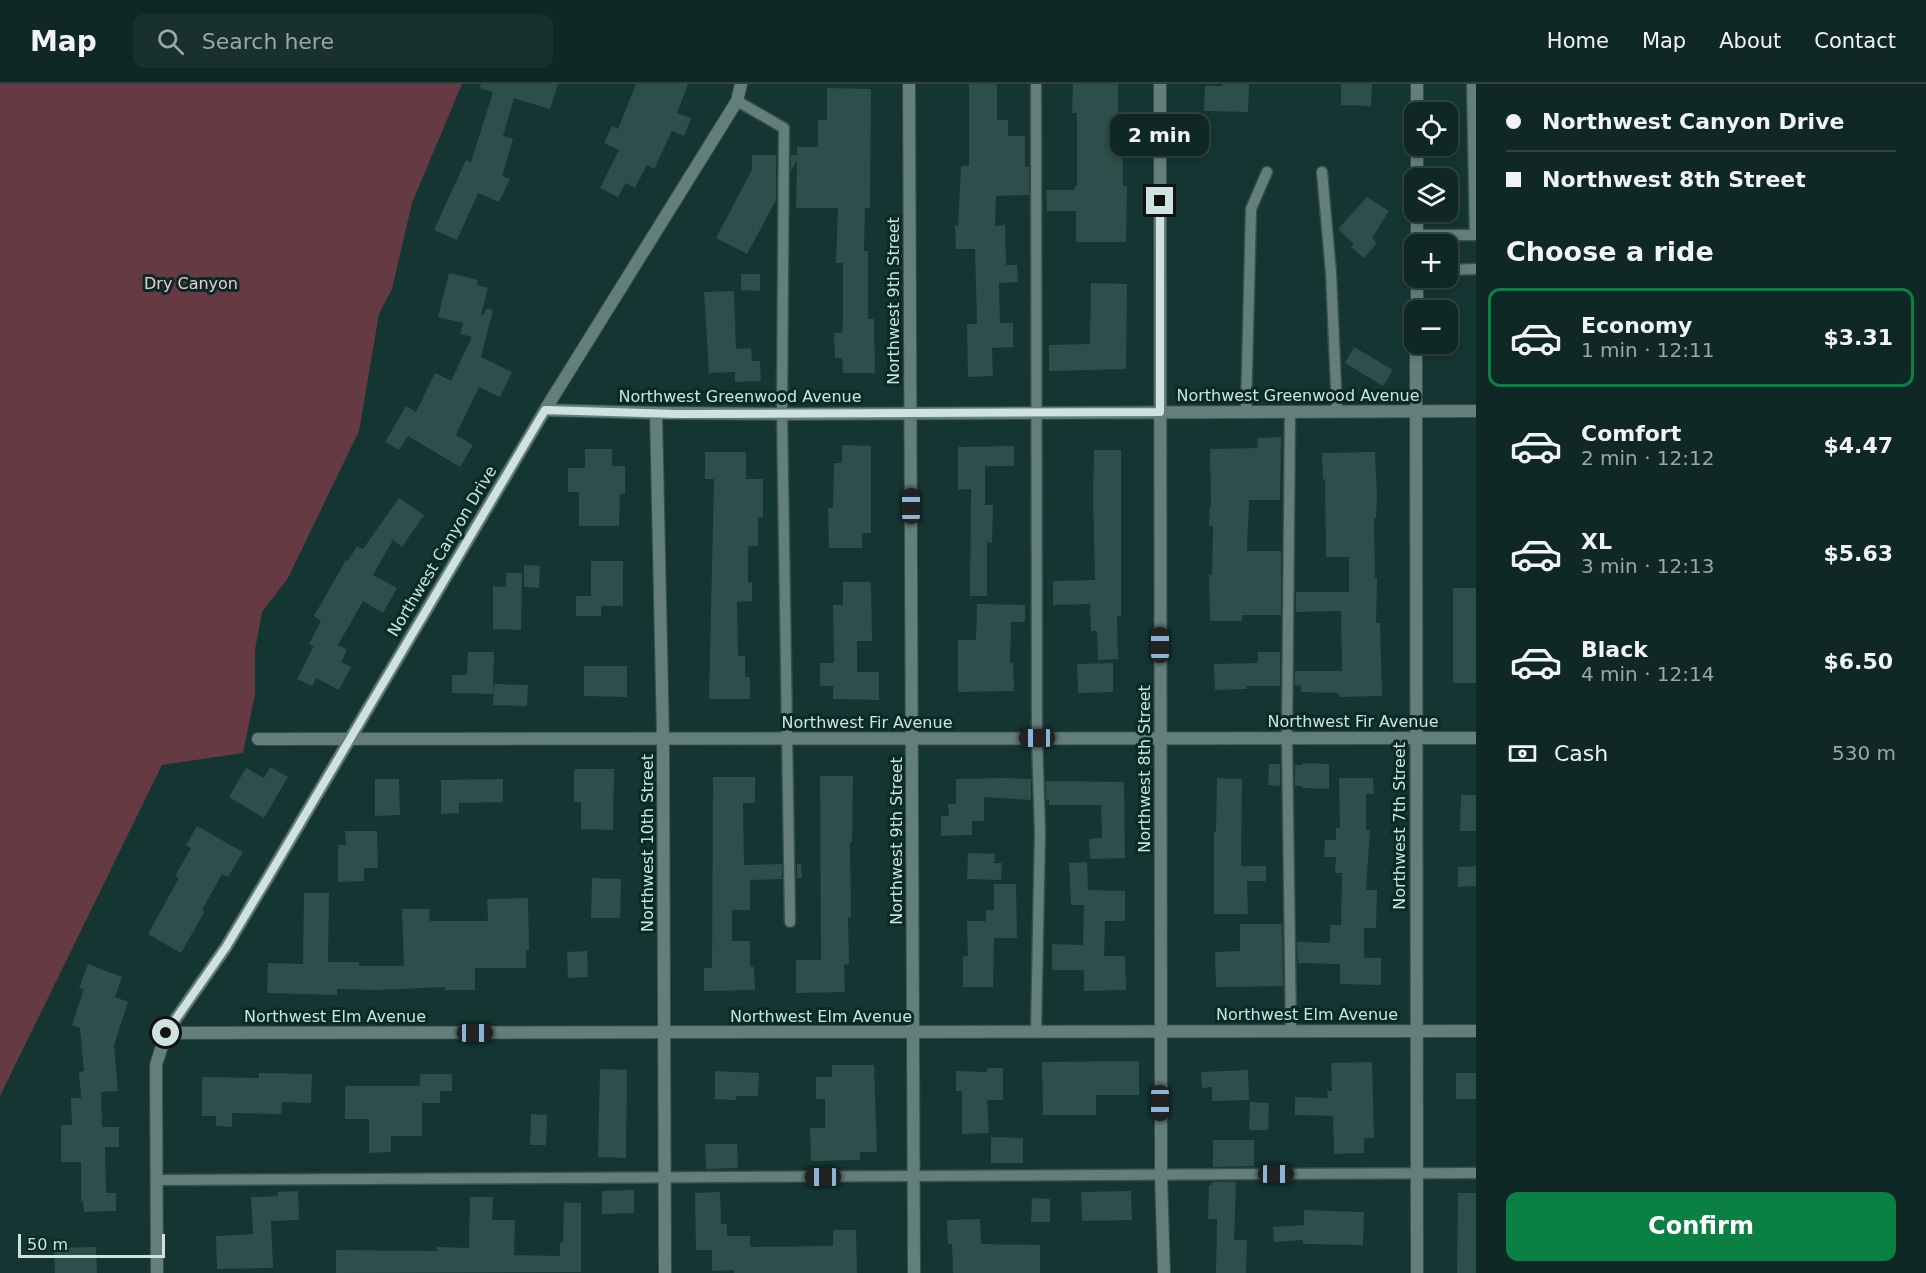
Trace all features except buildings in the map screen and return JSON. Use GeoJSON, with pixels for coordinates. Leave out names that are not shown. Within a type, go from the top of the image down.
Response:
{"type":"FeatureCollection","features":[{"type":"Feature","properties":{"kind":"street","name":"Northwest Canyon Drive"},"geometry":{"type":"LineString","coordinates":[[157,1273],[156,1065],[166,1033],[226,947],[545,410],[737,101],[741,84]]}},
{"type":"Feature","properties":{"kind":"street","name":"Northwest 9th Street"},"geometry":{"type":"LineString","coordinates":[[909,84],[914,1273]]}},
{"type":"Feature","properties":{"kind":"street","name":"Northwest 8th Street"},"geometry":{"type":"LineString","coordinates":[[1160,84],[1160,1031],[1164,1273]]}},
{"type":"Feature","properties":{"kind":"street"},"geometry":{"type":"LineString","coordinates":[[1417,84],[1417,102]]}},
{"type":"Feature","properties":{"kind":"street","name":"Northwest 7th Street"},"geometry":{"type":"LineString","coordinates":[[1416,354],[1415,1173],[1417,1273]]}},
{"type":"Feature","properties":{"kind":"street","name":"Northwest Greenwood Avenue"},"geometry":{"type":"LineString","coordinates":[[545,410],[782,414],[1476,411]]}},
{"type":"Feature","properties":{"kind":"street","name":"Northwest 10th Street"},"geometry":{"type":"LineString","coordinates":[[656,413],[663,737],[665,1273]]}},
{"type":"Feature","properties":{"kind":"street","name":"Northwest Fir Avenue"},"geometry":{"type":"LineString","coordinates":[[258,739],[1476,738]]}},
{"type":"Feature","properties":{"kind":"street","name":"Northwest Elm Avenue"},"geometry":{"type":"LineString","coordinates":[[166,1033],[1476,1031]]}},
{"type":"Feature","properties":{"kind":"lane"},"geometry":{"type":"LineString","coordinates":[[1036,84],[1037,738],[1040,832],[1036,1032]]}},
{"type":"Feature","properties":{"kind":"lane"},"geometry":{"type":"LineString","coordinates":[[1458,237],[1476,235],[1472,84]]}},
{"type":"Feature","properties":{"kind":"lane"},"geometry":{"type":"LineString","coordinates":[[737,101],[784,128],[782,414],[790,922]]}},
{"type":"Feature","properties":{"kind":"lane"},"geometry":{"type":"LineString","coordinates":[[1246,411],[1251,209],[1267,172]]}},
{"type":"Feature","properties":{"kind":"lane"},"geometry":{"type":"LineString","coordinates":[[1322,172],[1331,273],[1337,410]]}},
{"type":"Feature","properties":{"kind":"lane"},"geometry":{"type":"LineString","coordinates":[[1458,270],[1476,269]]}},
{"type":"Feature","properties":{"kind":"lane"},"geometry":{"type":"LineString","coordinates":[[1290,411],[1287,738],[1291,1031]]}},
{"type":"Feature","properties":{"kind":"lane"},"geometry":{"type":"LineString","coordinates":[[157,1180],[1476,1173]]}},
{"type":"Feature","properties":{"kind":"green space","name":"Dry Canyon"},"geometry":{"type":"Polygon","coordinates":[[[0,84],[462,84],[412,203],[392,289],[379,314],[359,431],[288,578],[262,612],[255,650],[255,694],[243,753],[162,765],[0,1096],[0,84]]]}},
{"type":"Feature","properties":{"kind":"route"},"geometry":{"type":"LineString","coordinates":[[166,1033],[226,947],[545,410],[677,414],[1160,412],[1160,201]]}}]}
